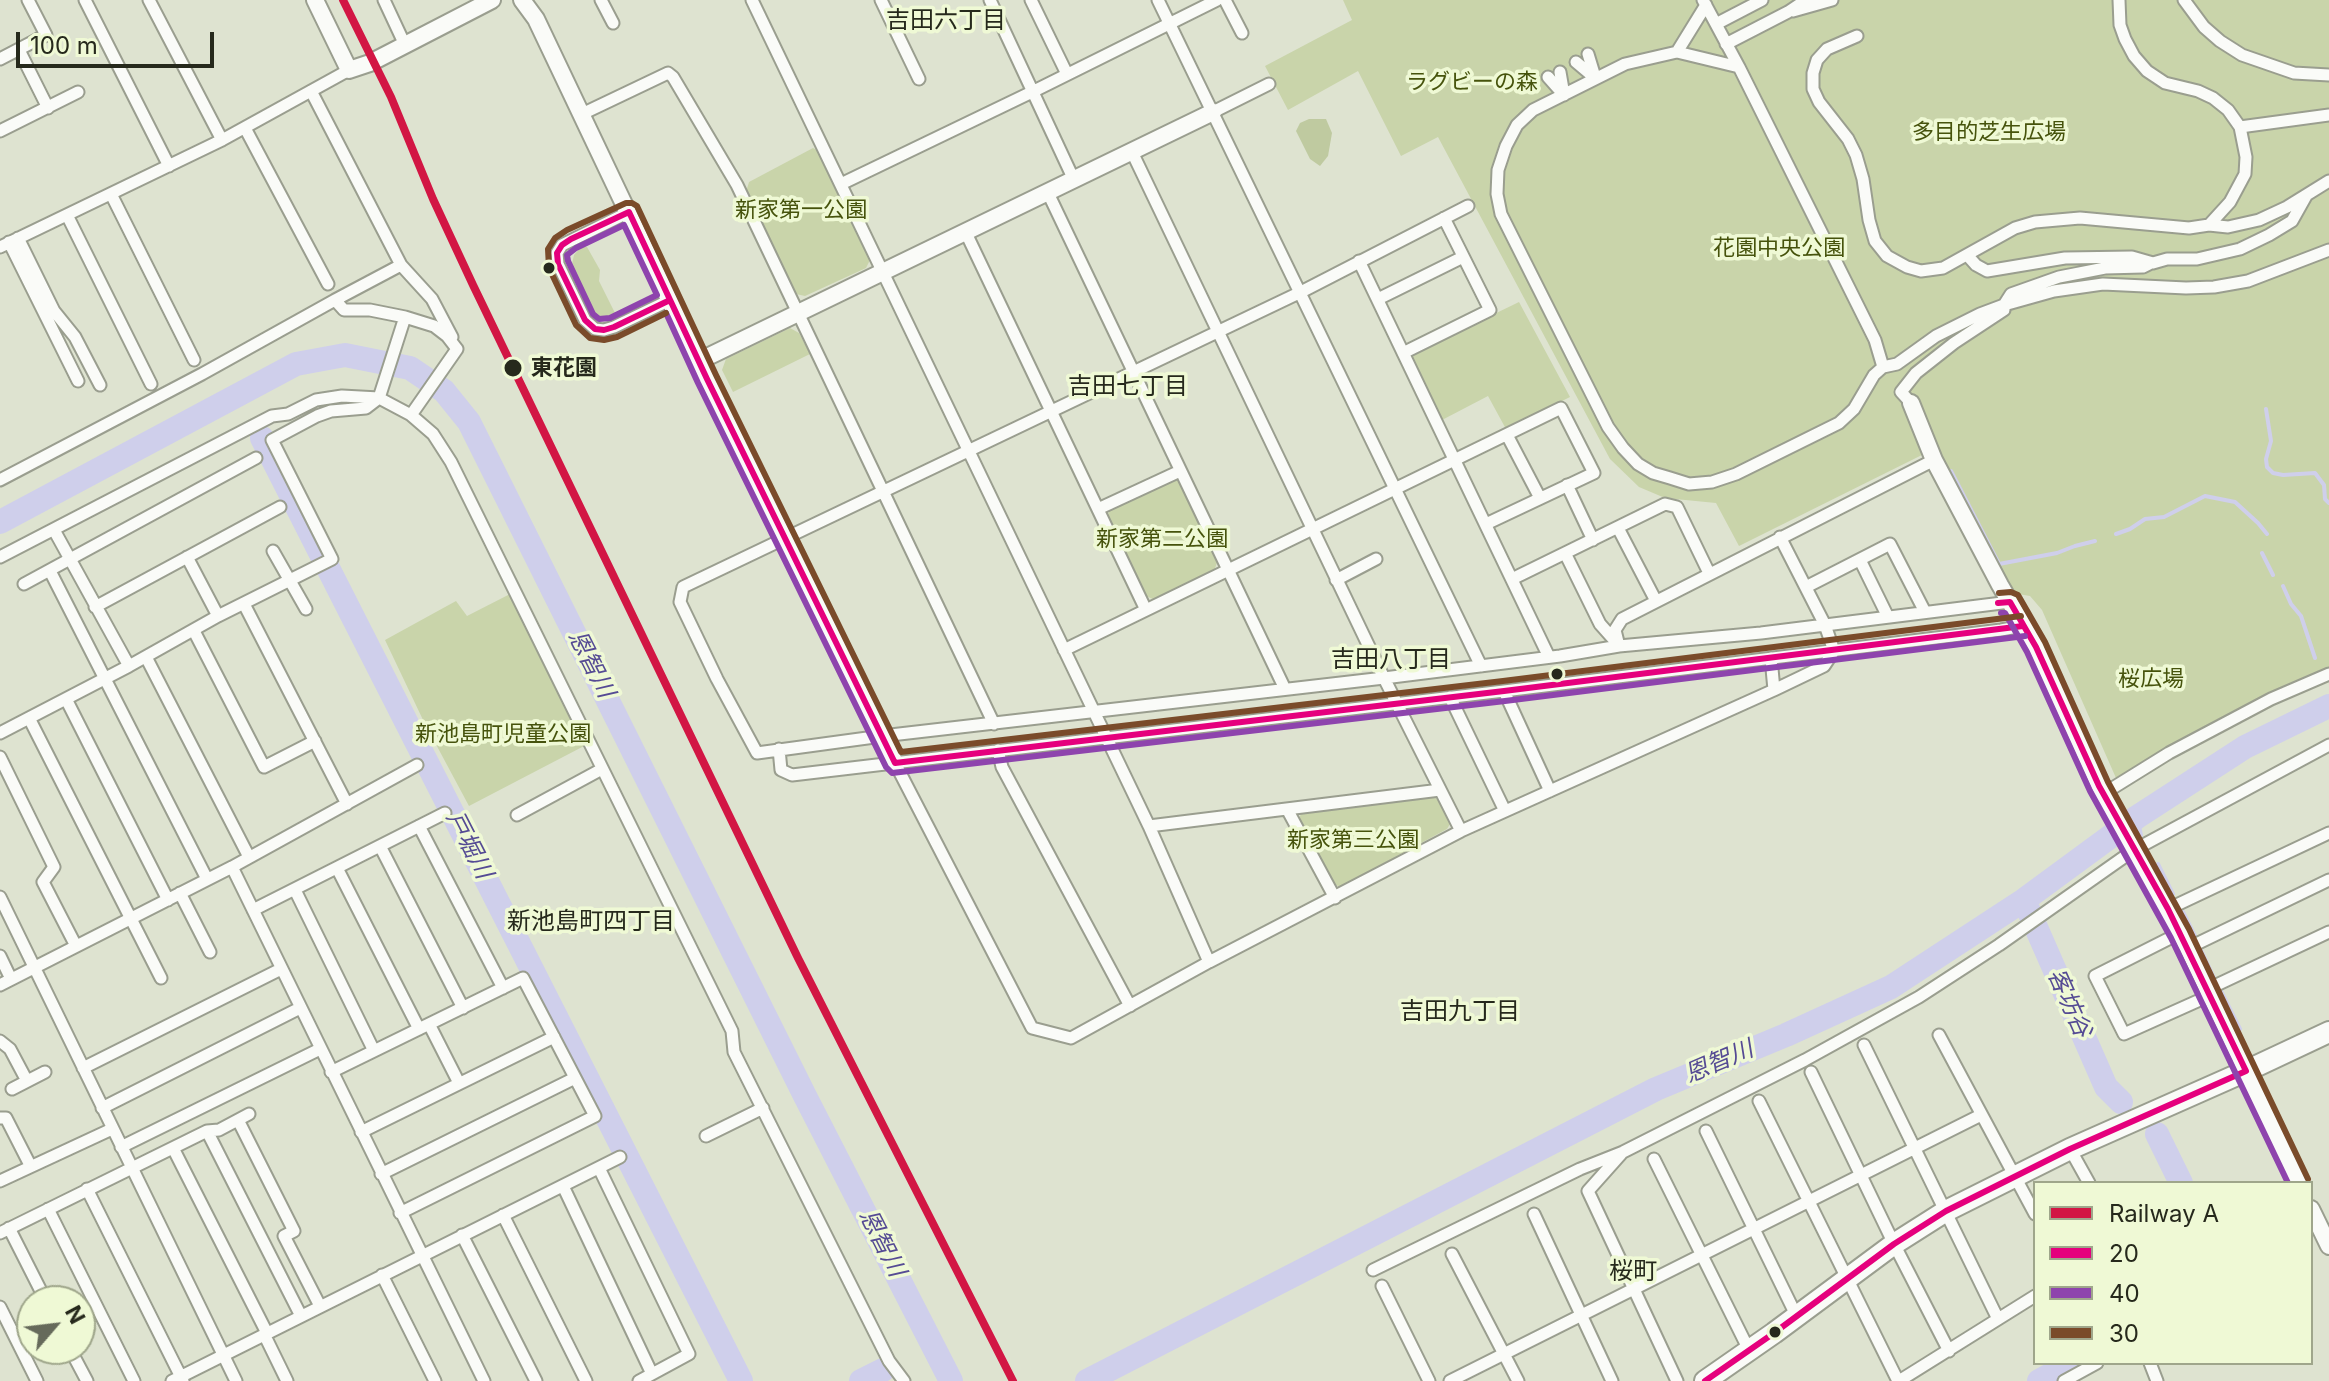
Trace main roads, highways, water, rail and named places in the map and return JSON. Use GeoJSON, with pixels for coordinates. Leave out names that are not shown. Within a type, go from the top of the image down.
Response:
{"type":"FeatureCollection","features":[{"type":"Feature","properties":{"kind":"highway"},"geometry":{"type":"LineString","coordinates":[[1705,1381],[1894,1244],[1946,1211],[2070,1149],[2329,1032]]}},
{"type":"Feature","properties":{"kind":"waterway","name":"恩智川"},"geometry":{"type":"LineString","coordinates":[[0,522],[296,364],[345,355],[410,368],[444,391],[469,422],[805,1096],[951,1381]]}},
{"type":"Feature","properties":{"kind":"waterway"},"geometry":{"type":"LineString","coordinates":[[2266,409],[2271,441],[2267,467],[2273,473],[2283,475],[2315,473],[2324,485],[2325,499],[2329,503]]}},
{"type":"Feature","properties":{"kind":"waterway","name":"戸堀川"},"geometry":{"type":"LineString","coordinates":[[262,438],[741,1381]]}},
{"type":"Feature","properties":{"kind":"waterway"},"geometry":{"type":"LineString","coordinates":[[1951,471],[1999,564],[2057,553],[2095,541]]}},
{"type":"Feature","properties":{"kind":"waterway"},"geometry":{"type":"LineString","coordinates":[[2116,534],[2145,519],[2164,517],[2205,496],[2235,502],[2267,534]]}},
{"type":"Feature","properties":{"kind":"waterway"},"geometry":{"type":"LineString","coordinates":[[2262,553],[2273,575]]}},
{"type":"Feature","properties":{"kind":"waterway"},"geometry":{"type":"LineString","coordinates":[[2283,586],[2291,604],[2301,616],[2315,658]]}},
{"type":"Feature","properties":{"kind":"waterway","name":"恩智川"},"geometry":{"type":"LineString","coordinates":[[1087,1381],[1656,1089],[1891,987],[2024,900],[2137,817],[2245,747],[2329,706]]}},
{"type":"Feature","properties":{"kind":"waterway"},"geometry":{"type":"LineString","coordinates":[[2137,817],[2141,835]]}},
{"type":"Feature","properties":{"kind":"waterway"},"geometry":{"type":"LineString","coordinates":[[2158,864],[2173,894]]}},
{"type":"Feature","properties":{"kind":"waterway","name":"客坊谷"},"geometry":{"type":"LineString","coordinates":[[2024,900],[2106,1087],[2121,1102]]}},
{"type":"Feature","properties":{"kind":"waterway"},"geometry":{"type":"LineString","coordinates":[[2183,912],[2195,936]]}},
{"type":"Feature","properties":{"kind":"waterway"},"geometry":{"type":"LineString","coordinates":[[2201,950],[2215,980]]}},
{"type":"Feature","properties":{"kind":"waterway"},"geometry":{"type":"LineString","coordinates":[[2221,991],[2240,1029]]}},
{"type":"Feature","properties":{"kind":"waterway","name":"客坊谷"},"geometry":{"type":"LineString","coordinates":[[2157,1134],[2180,1181]]}},
{"type":"Feature","properties":{"kind":"waterway","name":"客坊谷"},"geometry":{"type":"LineString","coordinates":[[2039,1381],[2068,1365]]}},
{"type":"Feature","properties":{"kind":"waterway","name":"戸堀川"},"geometry":{"type":"LineString","coordinates":[[861,1381],[883,1370]]}},
{"type":"Feature","properties":{"kind":"rail line","name":"A"},"geometry":{"type":"LineString","coordinates":[[343,0],[391,97],[473,285],[798,958],[1013,1381]]}},
{"type":"Feature","properties":{"kind":"place","name":"東花園"},"geometry":{"type":"Point","coordinates":[513,368]}},
{"type":"Feature","properties":{"kind":"district","name":"吉田六丁目"},"geometry":{"type":"Point","coordinates":[946,21]}},
{"type":"Feature","properties":{"kind":"district","name":"吉田七丁目"},"geometry":{"type":"Point","coordinates":[1128,387]}},
{"type":"Feature","properties":{"kind":"district","name":"吉田八丁目"},"geometry":{"type":"Point","coordinates":[1391,660]}},
{"type":"Feature","properties":{"kind":"district","name":"新池島町四丁目"},"geometry":{"type":"Point","coordinates":[591,922]}},
{"type":"Feature","properties":{"kind":"district","name":"吉田九丁目"},"geometry":{"type":"Point","coordinates":[1460,1012]}},
{"type":"Feature","properties":{"kind":"district","name":"桜町"},"geometry":{"type":"Point","coordinates":[1633,1272]}},
{"type":"Feature","properties":{"kind":"park label","name":"ラグビーの森"},"geometry":{"type":"Point","coordinates":[1472,82]}},
{"type":"Feature","properties":{"kind":"park label","name":"多目的芝生広場"},"geometry":{"type":"Point","coordinates":[1989,132]}},
{"type":"Feature","properties":{"kind":"park label","name":"新家第一公園"},"geometry":{"type":"Point","coordinates":[801,210]}},
{"type":"Feature","properties":{"kind":"park label","name":"花園中央公園"},"geometry":{"type":"Point","coordinates":[1779,248]}},
{"type":"Feature","properties":{"kind":"park label","name":"新家第二公園"},"geometry":{"type":"Point","coordinates":[1162,539]}},
{"type":"Feature","properties":{"kind":"park label","name":"桜広場"},"geometry":{"type":"Point","coordinates":[2151,679]}},
{"type":"Feature","properties":{"kind":"park label","name":"新池島町児童公園"},"geometry":{"type":"Point","coordinates":[503,734]}},
{"type":"Feature","properties":{"kind":"park label","name":"新家第三公園"},"geometry":{"type":"Point","coordinates":[1353,840]}}]}
